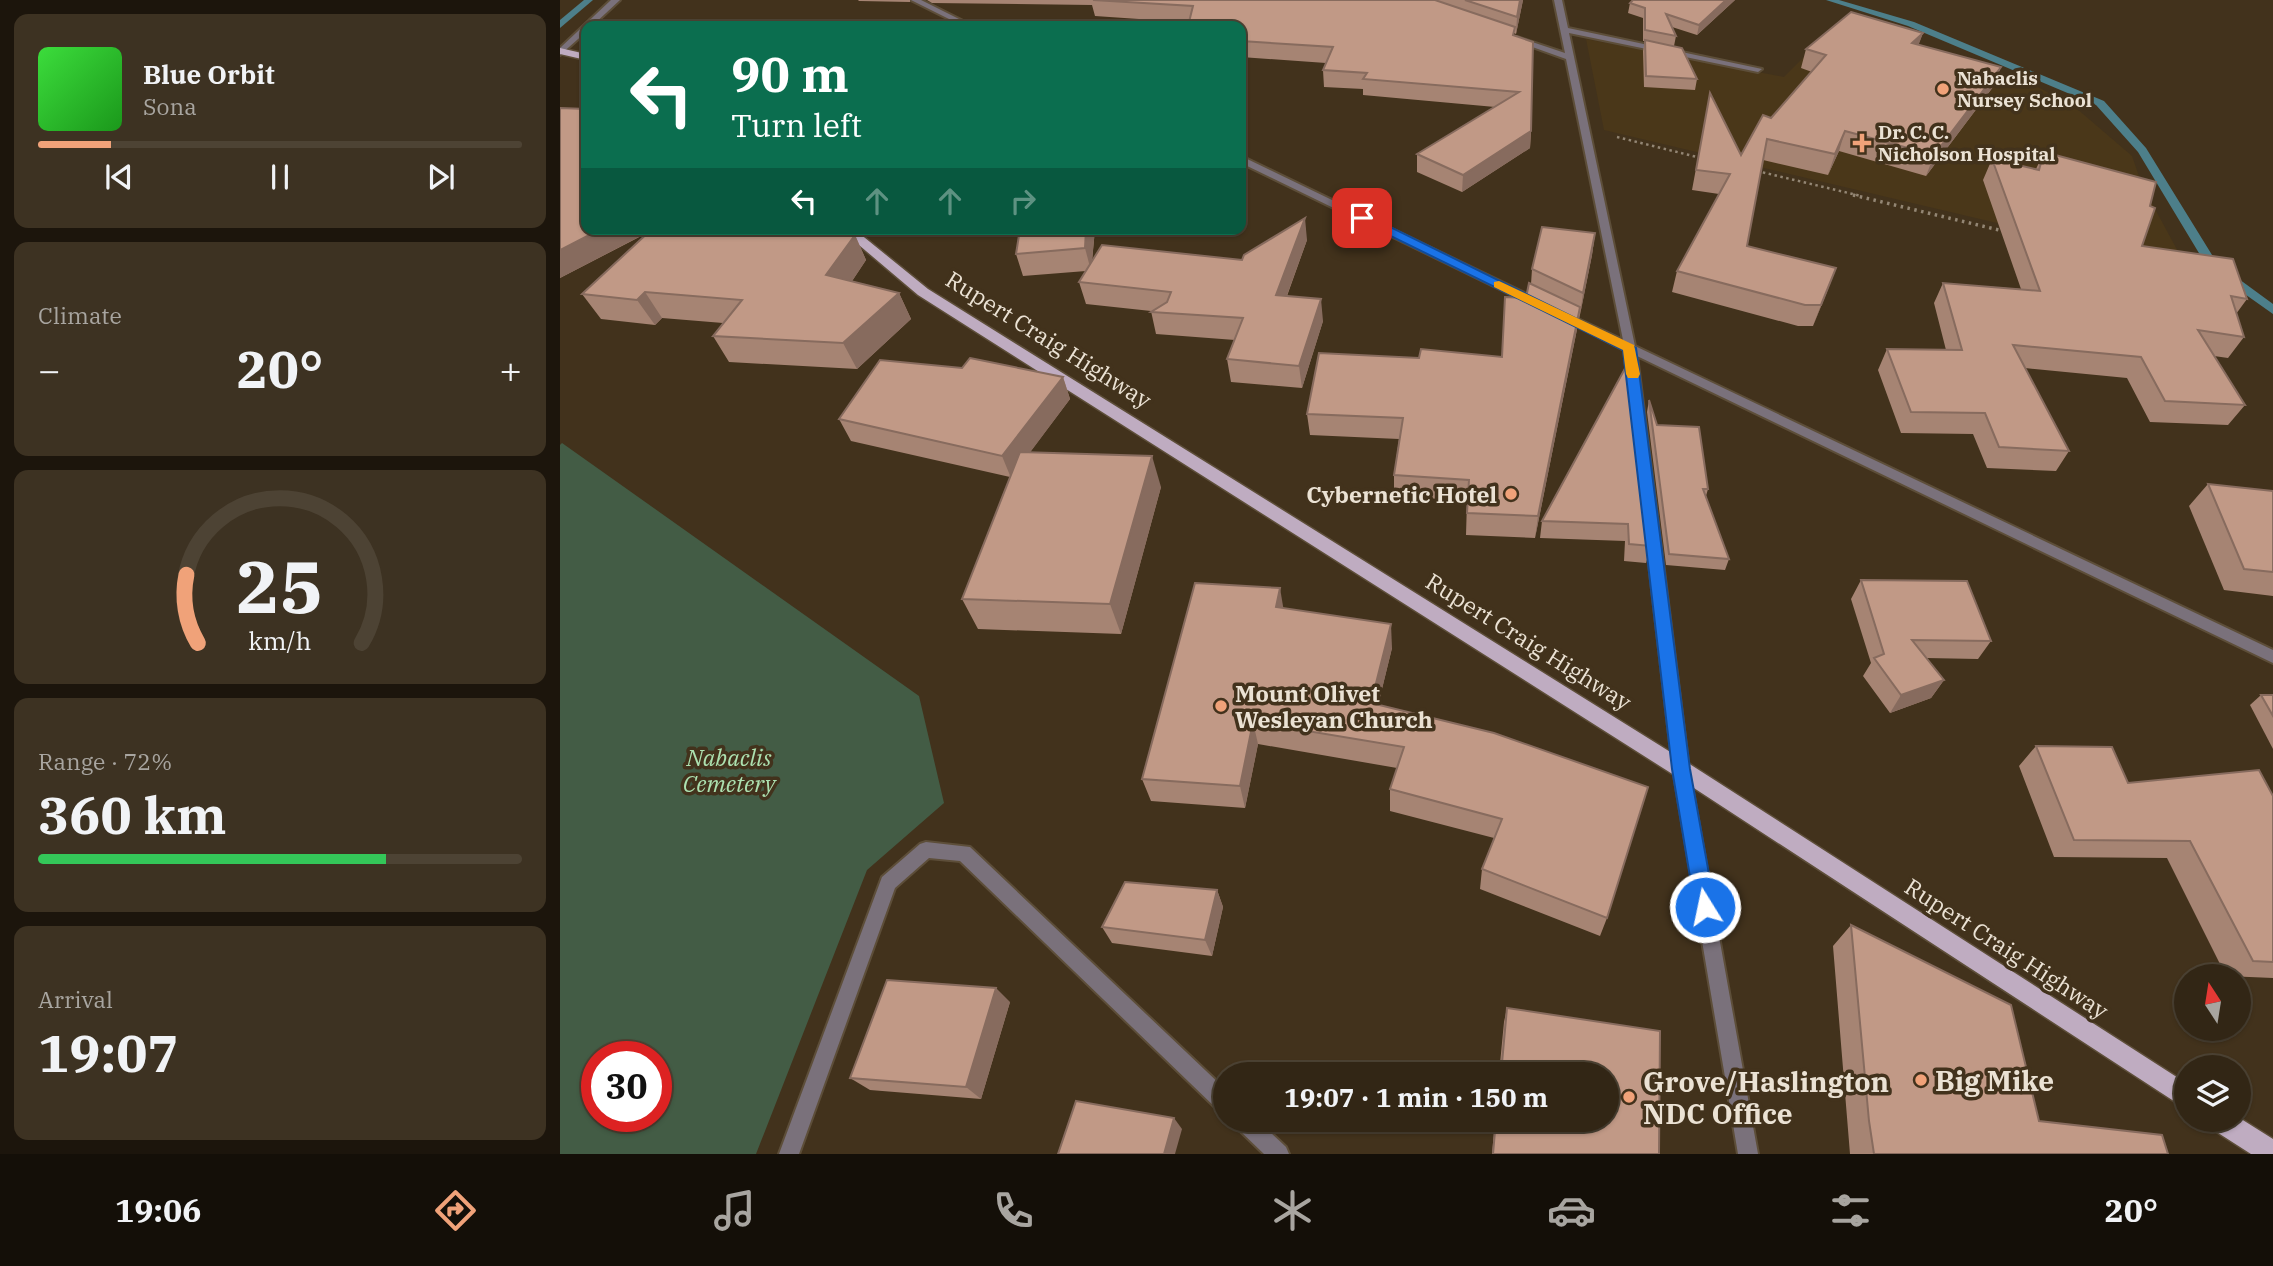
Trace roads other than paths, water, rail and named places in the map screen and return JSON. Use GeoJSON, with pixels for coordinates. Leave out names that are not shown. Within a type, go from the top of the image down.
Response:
{"type":"FeatureCollection","features":[{"type":"Feature","properties":{"kind":"main road"},"geometry":{"type":"LineString","coordinates":[[561,51],[581,56]]}},
{"type":"Feature","properties":{"kind":"main road","name":"Rupert Craig Highway"},"geometry":{"type":"LineString","coordinates":[[853,235],[923,292],[1681,769],[2174,1089]]}},
{"type":"Feature","properties":{"kind":"main road"},"geometry":{"type":"LineString","coordinates":[[2239,1132],[2273,1154]]}},
{"type":"Feature","properties":{"kind":"street"},"geometry":{"type":"LineString","coordinates":[[593,21],[616,0]]}},
{"type":"Feature","properties":{"kind":"street"},"geometry":{"type":"LineString","coordinates":[[915,0],[959,21]]}},
{"type":"Feature","properties":{"kind":"street"},"geometry":{"type":"LineString","coordinates":[[1558,0],[1630,348],[1681,769],[1748,1154]]}},
{"type":"Feature","properties":{"kind":"street"},"geometry":{"type":"LineString","coordinates":[[1565,30],[1758,69]]}},
{"type":"Feature","properties":{"kind":"street"},"geometry":{"type":"LineString","coordinates":[[561,51],[581,33]]}},
{"type":"Feature","properties":{"kind":"street"},"geometry":{"type":"LineString","coordinates":[[1505,36],[1571,58]]}},
{"type":"Feature","properties":{"kind":"street"},"geometry":{"type":"LineString","coordinates":[[1246,161],[2273,657]]}},
{"type":"Feature","properties":{"kind":"street"},"geometry":{"type":"LineString","coordinates":[[789,1154],[888,883],[926,850],[964,853],[1213,1092]]}},
{"type":"Feature","properties":{"kind":"street"},"geometry":{"type":"LineString","coordinates":[[1256,1132],[1279,1154]]}},
{"type":"Feature","properties":{"kind":"waterway"},"geometry":{"type":"LineString","coordinates":[[560,25],[589,0]]}},
{"type":"Feature","properties":{"kind":"waterway"},"geometry":{"type":"LineString","coordinates":[[1830,0],[1911,24],[2100,103],[2142,150],[2212,265],[2273,310]]}},
{"type":"Feature","properties":{"kind":"place","name":"Nabaclis Nursey School"},"geometry":{"type":"Point","coordinates":[1943,89]}},
{"type":"Feature","properties":{"kind":"place","name":"Dr. C. C. Nicholson Hospital"},"geometry":{"type":"Point","coordinates":[1862,143]}},
{"type":"Feature","properties":{"kind":"place","name":"Cybernetic Hotel"},"geometry":{"type":"Point","coordinates":[1511,494]}},
{"type":"Feature","properties":{"kind":"place","name":"Mount Olivet Wesleyan Church"},"geometry":{"type":"Point","coordinates":[1221,706]}},
{"type":"Feature","properties":{"kind":"place","name":"Big Mike"},"geometry":{"type":"Point","coordinates":[1921,1080]}},
{"type":"Feature","properties":{"kind":"place","name":"Grove/Haslington NDC Office"},"geometry":{"type":"Point","coordinates":[1629,1097]}},
{"type":"Feature","properties":{"kind":"park label","name":"Nabaclis Cemetery"},"geometry":{"type":"Point","coordinates":[729,770]}}]}
